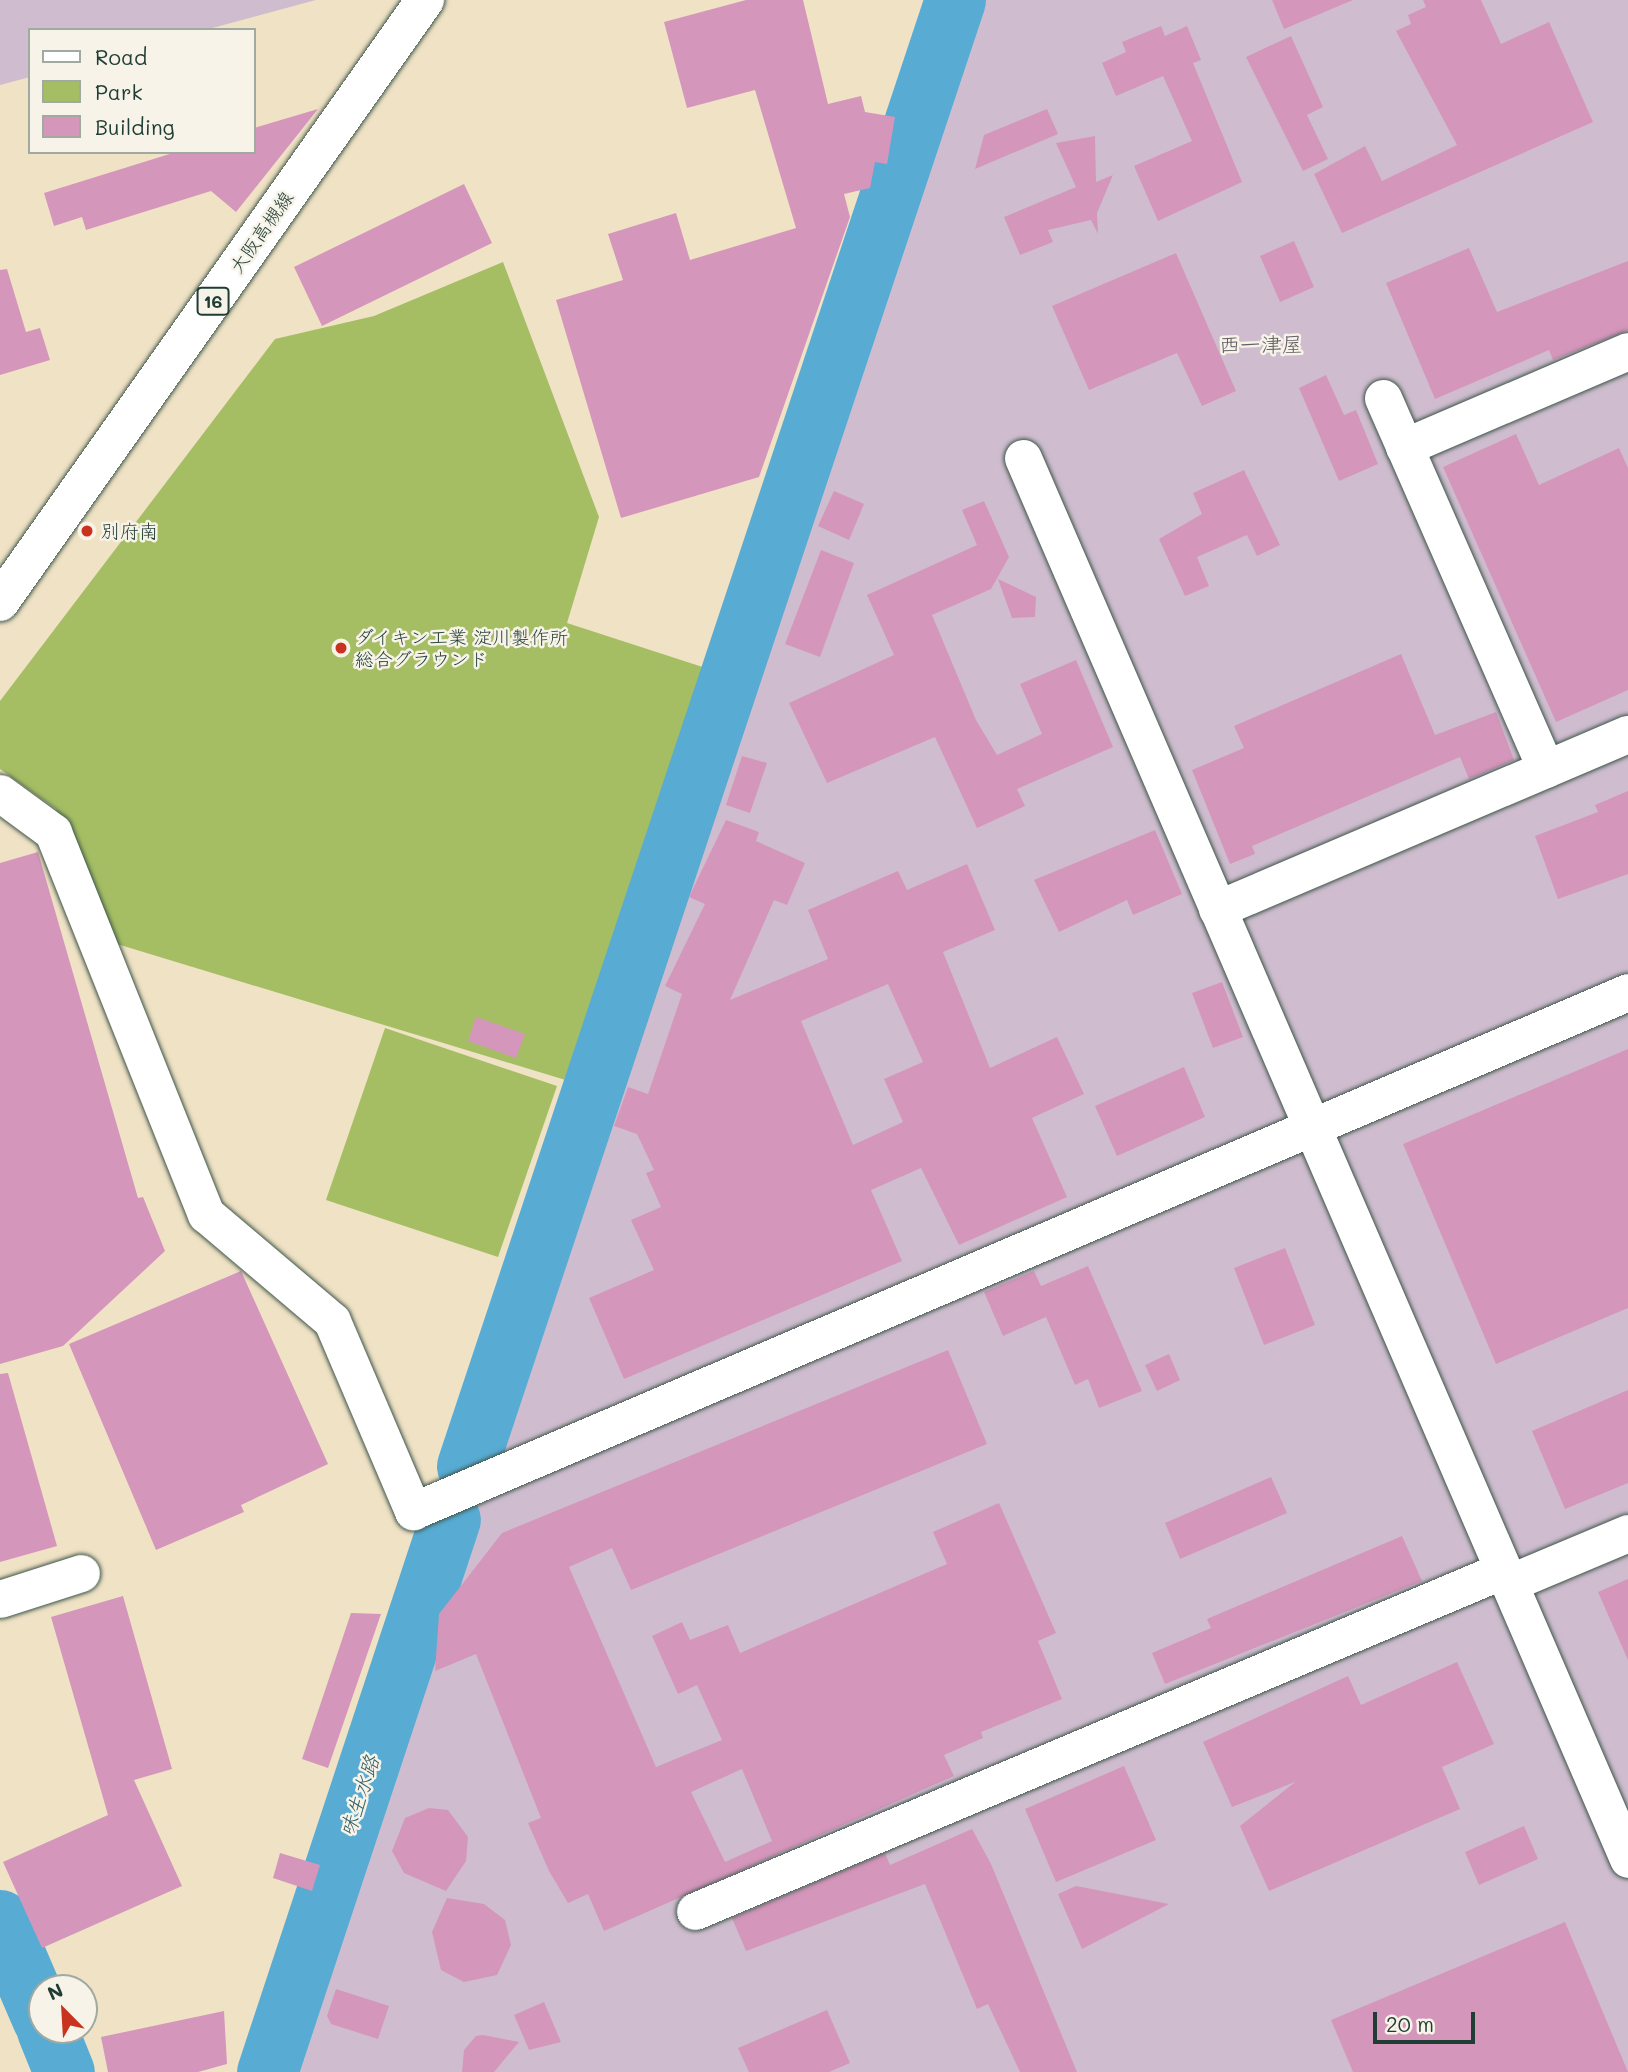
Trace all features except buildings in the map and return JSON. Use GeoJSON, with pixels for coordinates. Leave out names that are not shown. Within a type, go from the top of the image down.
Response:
{"type":"FeatureCollection","features":[{"type":"Feature","properties":{"kind":"main road","name":"大阪高槻線"},"geometry":{"type":"LineString","coordinates":[[0,602],[425,0]]}},
{"type":"Feature","properties":{"kind":"street"},"geometry":{"type":"LineString","coordinates":[[1404,447],[1628,351]]}},
{"type":"Feature","properties":{"kind":"street"},"geometry":{"type":"LineString","coordinates":[[1383,398],[1546,769]]}},
{"type":"Feature","properties":{"kind":"street"},"geometry":{"type":"LineString","coordinates":[[1023,458],[1628,1859]]}},
{"type":"Feature","properties":{"kind":"street"},"geometry":{"type":"LineString","coordinates":[[1217,909],[1628,734]]}},
{"type":"Feature","properties":{"kind":"street"},"geometry":{"type":"LineString","coordinates":[[0,793],[53,832],[206,1214],[332,1321],[413,1511],[1628,992]]}},
{"type":"Feature","properties":{"kind":"street"},"geometry":{"type":"LineString","coordinates":[[695,1910],[1506,1576],[1628,1532]]}},
{"type":"Feature","properties":{"kind":"street"},"geometry":{"type":"LineString","coordinates":[[0,1599],[82,1573]]}},
{"type":"Feature","properties":{"kind":"shaded area"},"geometry":{"type":"Polygon","coordinates":[[[0,0],[316,0],[212,28],[28,28],[28,78],[0,85],[0,0]]]}},
{"type":"Feature","properties":{"kind":"shaded area"},"geometry":{"type":"Polygon","coordinates":[[[982,0],[1628,0],[1628,2072],[285,2072],[982,0]]]}},
{"type":"Feature","properties":{"kind":"green space","name":"ダイキン工業 淀川製作所 総合グラウンド"},"geometry":{"type":"Polygon","coordinates":[[[503,262],[599,517],[567,623],[718,672],[572,1082],[117,944],[56,809],[0,769],[0,701],[275,339],[374,316],[503,262]]]}},
{"type":"Feature","properties":{"kind":"green space"},"geometry":{"type":"Polygon","coordinates":[[[385,1028],[557,1086],[498,1257],[326,1200],[385,1028]]]}},
{"type":"Feature","properties":{"kind":"waterway"},"geometry":{"type":"LineString","coordinates":[[467,1466],[955,0]]}},
{"type":"Feature","properties":{"kind":"waterway","name":"味生水路"},"geometry":{"type":"LineString","coordinates":[[267,2072],[450,1519]]}},
{"type":"Feature","properties":{"kind":"waterway"},"geometry":{"type":"LineString","coordinates":[[0,1920],[28,1985]]}},
{"type":"Feature","properties":{"kind":"waterway"},"geometry":{"type":"LineString","coordinates":[[53,2044],[64,2072]]}},
{"type":"Feature","properties":{"kind":"place","name":"別府南"},"geometry":{"type":"Point","coordinates":[87,531]}},
{"type":"Feature","properties":{"kind":"place","name":"ダイキン工業 淀川製作所 総合グラウンド"},"geometry":{"type":"Point","coordinates":[341,648]}},
{"type":"Feature","properties":{"kind":"district","name":"西一津屋"},"geometry":{"type":"Point","coordinates":[1261,344]}}]}
